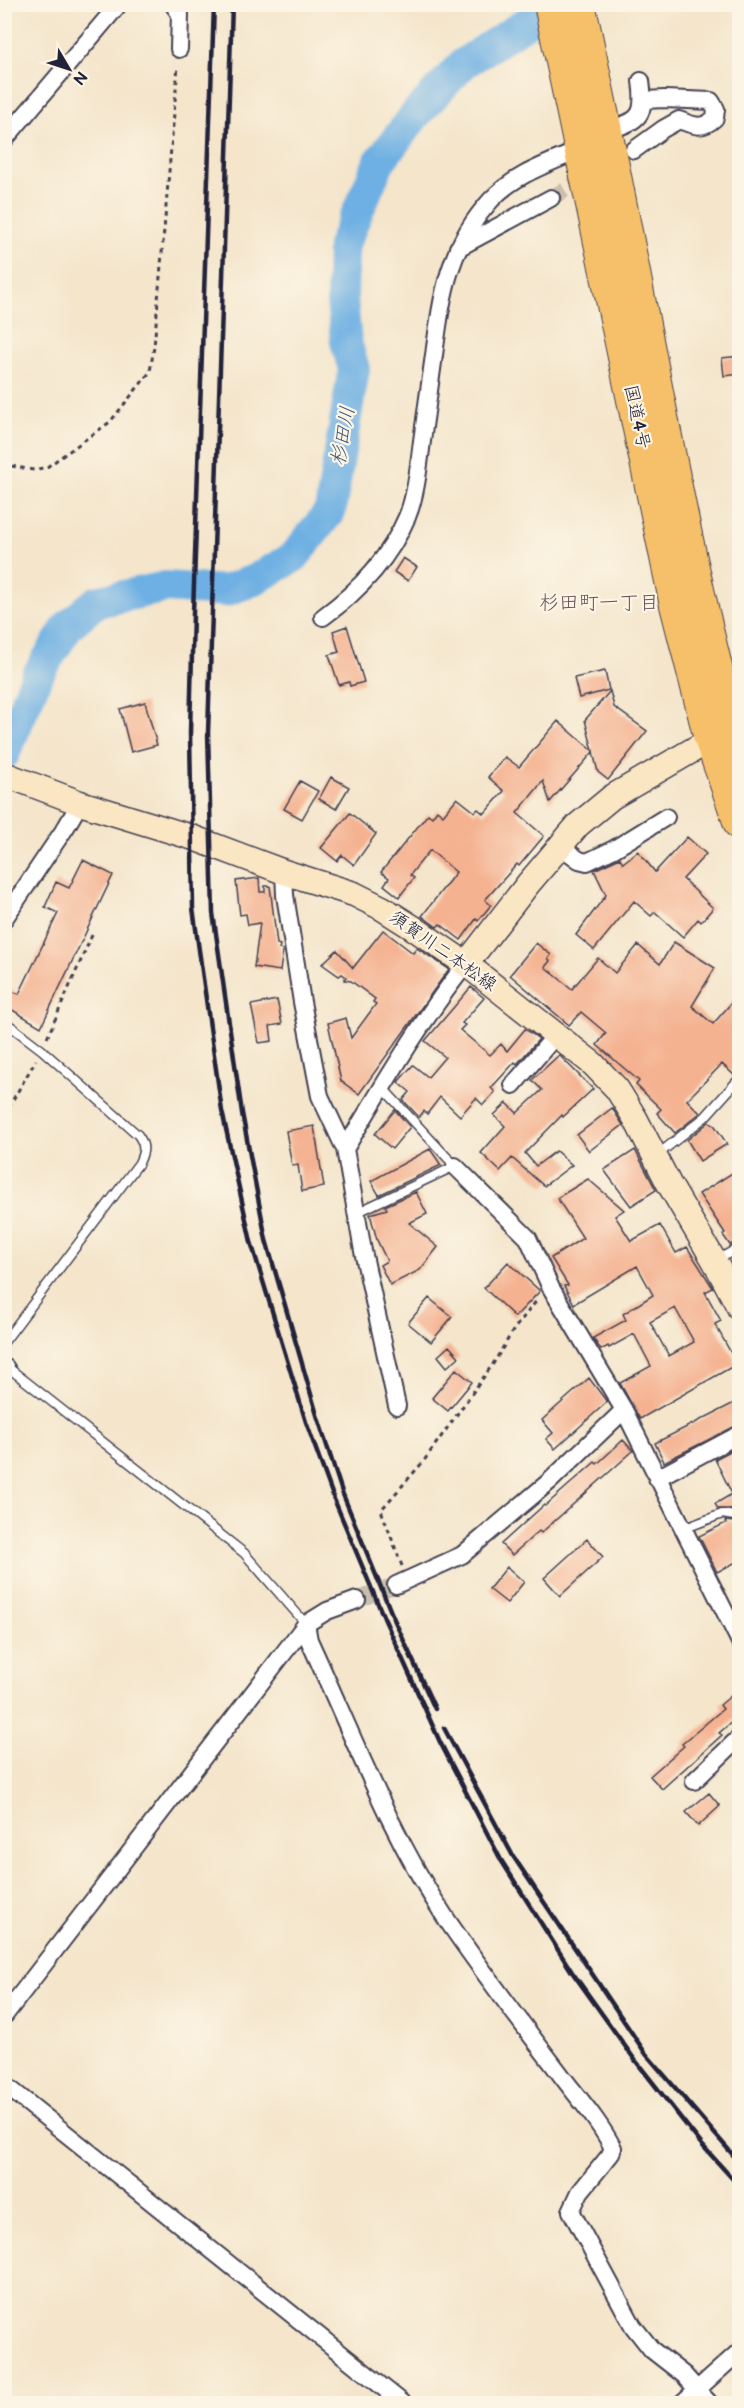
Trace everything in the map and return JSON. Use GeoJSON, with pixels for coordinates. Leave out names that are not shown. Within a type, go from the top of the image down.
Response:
{"type":"FeatureCollection","features":[{"type":"Feature","properties":{"kind":"highway","name":"国道4号"},"geometry":{"type":"LineString","coordinates":[[550,4],[592,128]]}},
{"type":"Feature","properties":{"kind":"highway","name":"国道4号"},"geometry":{"type":"LineString","coordinates":[[579,4],[592,128],[676,605],[740,760]]}},
{"type":"Feature","properties":{"kind":"highway","name":"国道4号"},"geometry":{"type":"LineString","coordinates":[[727,730],[740,824]]}},
{"type":"Feature","properties":{"kind":"main road"},"geometry":{"type":"LineString","coordinates":[[466,964],[578,825],[612,797],[727,730]]}},
{"type":"Feature","properties":{"kind":"main road","name":"須賀川二本松線"},"geometry":{"type":"LineString","coordinates":[[4,774],[75,801],[210,843],[284,872],[330,885],[382,908],[466,964],[593,1064],[617,1089],[740,1310]]}},
{"type":"Feature","properties":{"kind":"street"},"geometry":{"type":"LineString","coordinates":[[4,140],[119,4]]}},
{"type":"Feature","properties":{"kind":"street"},"geometry":{"type":"LineString","coordinates":[[173,4],[180,14],[179,49]]}},
{"type":"Feature","properties":{"kind":"street"},"geometry":{"type":"LineString","coordinates":[[323,617],[347,600],[365,581],[388,553],[408,516],[420,461],[442,294],[458,248],[468,229],[492,199],[518,177],[592,128],[636,120],[642,112],[644,100],[641,81]]}},
{"type":"Feature","properties":{"kind":"street"},"geometry":{"type":"LineString","coordinates":[[634,150],[679,120],[696,126],[707,125],[715,118],[716,109],[711,101],[644,100]]}},
{"type":"Feature","properties":{"kind":"street"},"geometry":{"type":"LineString","coordinates":[[458,248],[551,198]]}},
{"type":"Feature","properties":{"kind":"street"},"geometry":{"type":"LineString","coordinates":[[4,919],[66,827],[75,801]]}},
{"type":"Feature","properties":{"kind":"street"},"geometry":{"type":"LineString","coordinates":[[560,846],[579,860],[587,862],[614,849],[666,817]]}},
{"type":"Feature","properties":{"kind":"street"},"geometry":{"type":"LineString","coordinates":[[284,872],[285,895],[302,1002],[320,1096],[345,1149],[378,1327],[397,1406]]}},
{"type":"Feature","properties":{"kind":"street"},"geometry":{"type":"LineString","coordinates":[[345,1149],[438,1000],[466,964]]}},
{"type":"Feature","properties":{"kind":"street"},"geometry":{"type":"LineString","coordinates":[[513,1085],[556,1035]]}},
{"type":"Feature","properties":{"kind":"street"},"geometry":{"type":"LineString","coordinates":[[455,1166],[528,1238],[551,1288],[624,1410],[740,1642]]}},
{"type":"Feature","properties":{"kind":"street"},"geometry":{"type":"LineString","coordinates":[[402,1582],[462,1555],[550,1481],[624,1410]]}},
{"type":"Feature","properties":{"kind":"street"},"geometry":{"type":"LineString","coordinates":[[657,1478],[740,1434]]}},
{"type":"Feature","properties":{"kind":"street"},"geometry":{"type":"LineString","coordinates":[[4,2016],[306,1624],[327,1611],[357,1600]]}},
{"type":"Feature","properties":{"kind":"street"},"geometry":{"type":"LineString","coordinates":[[306,1624],[309,1640],[374,1783],[415,1865],[445,1916],[518,2020],[605,2132],[613,2148],[610,2155],[580,2192],[571,2211],[605,2277],[633,2326],[652,2350],[698,2388],[710,2403]]}},
{"type":"Feature","properties":{"kind":"street"},"geometry":{"type":"LineString","coordinates":[[694,1781],[740,1737]]}},
{"type":"Feature","properties":{"kind":"street"},"geometry":{"type":"LineString","coordinates":[[4,2084],[404,2403]]}},
{"type":"Feature","properties":{"kind":"street"},"geometry":{"type":"LineString","coordinates":[[681,2403],[740,2351]]}},
{"type":"Feature","properties":{"kind":"lane"},"geometry":{"type":"LineString","coordinates":[[4,1021],[42,1050],[138,1135],[143,1142],[144,1151],[139,1163],[4,1342]]}},
{"type":"Feature","properties":{"kind":"lane"},"geometry":{"type":"LineString","coordinates":[[656,1156],[705,1117],[740,1078]]}},
{"type":"Feature","properties":{"kind":"lane"},"geometry":{"type":"LineString","coordinates":[[356,1213],[455,1166],[382,1087]]}},
{"type":"Feature","properties":{"kind":"lane"},"geometry":{"type":"LineString","coordinates":[[715,1262],[740,1247]]}},
{"type":"Feature","properties":{"kind":"lane"},"geometry":{"type":"LineString","coordinates":[[5,1367],[244,1553],[306,1624]]}},
{"type":"Feature","properties":{"kind":"lane"},"geometry":{"type":"LineString","coordinates":[[682,1529],[722,1514],[734,1515],[740,1512]]}},
{"type":"Feature","properties":{"kind":"path"},"geometry":{"type":"LineString","coordinates":[[4,461],[11,466],[34,470],[47,467],[110,422],[150,372],[179,49]]}},
{"type":"Feature","properties":{"kind":"path"},"geometry":{"type":"LineString","coordinates":[[4,1115],[42,1050],[93,935]]}},
{"type":"Feature","properties":{"kind":"path"},"geometry":{"type":"LineString","coordinates":[[402,1582],[381,1510],[423,1462],[534,1302],[551,1288]]}},
{"type":"Feature","properties":{"kind":"building"},"geometry":{"type":"Polygon","coordinates":[[[740,356],[740,374],[724,376],[722,358],[740,356]]]}},
{"type":"Feature","properties":{"kind":"building"},"geometry":{"type":"Polygon","coordinates":[[[403,558],[417,567],[408,581],[394,572],[403,558]]]}},
{"type":"Feature","properties":{"kind":"building"},"geometry":{"type":"Polygon","coordinates":[[[347,626],[364,682],[350,686],[349,682],[339,685],[329,655],[339,652],[333,631],[347,626]]]}},
{"type":"Feature","properties":{"kind":"building"},"geometry":{"type":"Polygon","coordinates":[[[605,671],[609,690],[579,698],[574,678],[605,671]]]}},
{"type":"Feature","properties":{"kind":"building"},"geometry":{"type":"Polygon","coordinates":[[[610,691],[614,707],[647,731],[608,780],[598,772],[593,752],[550,802],[543,781],[517,813],[544,836],[519,866],[517,864],[485,900],[491,905],[478,921],[476,919],[461,940],[440,924],[437,927],[422,916],[456,872],[430,850],[410,875],[414,878],[399,897],[384,885],[389,878],[381,872],[428,814],[432,817],[437,810],[443,815],[457,798],[475,812],[478,809],[484,814],[504,791],[488,777],[505,757],[519,767],[558,721],[593,751],[585,720],[610,691]]]}},
{"type":"Feature","properties":{"kind":"building"},"geometry":{"type":"Polygon","coordinates":[[[145,702],[157,745],[131,752],[120,709],[145,702]]]}},
{"type":"Feature","properties":{"kind":"building"},"geometry":{"type":"Polygon","coordinates":[[[331,777],[349,787],[336,809],[319,799],[331,777]]]}},
{"type":"Feature","properties":{"kind":"building"},"geometry":{"type":"Polygon","coordinates":[[[300,781],[318,791],[302,819],[284,809],[300,781]]]}},
{"type":"Feature","properties":{"kind":"building"},"geometry":{"type":"Polygon","coordinates":[[[350,813],[376,834],[354,865],[342,855],[337,861],[321,848],[350,813]]]}},
{"type":"Feature","properties":{"kind":"building"},"geometry":{"type":"Polygon","coordinates":[[[687,837],[706,854],[683,879],[713,908],[701,922],[698,919],[683,937],[655,912],[651,916],[634,901],[594,950],[576,935],[606,895],[594,870],[620,858],[623,863],[638,851],[655,872],[687,837]]]}},
{"type":"Feature","properties":{"kind":"building"},"geometry":{"type":"Polygon","coordinates":[[[83,860],[113,875],[41,1027],[4,1005],[4,988],[19,994],[58,913],[45,907],[56,882],[69,888],[83,860]]]}},
{"type":"Feature","properties":{"kind":"building"},"geometry":{"type":"Polygon","coordinates":[[[259,878],[260,892],[265,892],[265,886],[270,886],[277,944],[280,945],[279,949],[283,950],[280,971],[254,967],[260,923],[248,925],[246,914],[240,915],[236,881],[259,878]]]}},
{"type":"Feature","properties":{"kind":"building"},"geometry":{"type":"Polygon","coordinates":[[[383,930],[413,953],[417,948],[449,969],[359,1094],[341,1081],[328,1023],[346,1018],[351,1038],[376,1004],[373,1002],[375,999],[351,981],[344,980],[346,977],[342,974],[339,976],[322,964],[337,950],[353,968],[383,930]]]}},
{"type":"Feature","properties":{"kind":"building"},"geometry":{"type":"Polygon","coordinates":[[[674,942],[715,968],[692,1006],[713,1024],[740,993],[740,1072],[734,1075],[722,1064],[687,1100],[700,1113],[675,1133],[657,1113],[661,1109],[636,1085],[639,1081],[597,1045],[606,1033],[581,1012],[569,1025],[510,975],[536,943],[551,955],[545,967],[572,989],[598,958],[615,973],[638,945],[660,964],[674,942]]]}},
{"type":"Feature","properties":{"kind":"building"},"geometry":{"type":"Polygon","coordinates":[[[471,987],[484,998],[462,1023],[465,1025],[460,1030],[490,1055],[501,1044],[507,1051],[525,1029],[539,1039],[491,1088],[495,1092],[483,1105],[476,1098],[460,1116],[440,1097],[427,1114],[424,1111],[419,1117],[403,1100],[410,1092],[398,1082],[413,1065],[428,1077],[445,1057],[425,1041],[471,987]]]}},
{"type":"Feature","properties":{"kind":"building"},"geometry":{"type":"Polygon","coordinates":[[[277,1000],[282,1024],[270,1026],[272,1041],[259,1043],[251,1005],[277,1000]]]}},
{"type":"Feature","properties":{"kind":"building"},"geometry":{"type":"Polygon","coordinates":[[[559,1055],[593,1089],[563,1117],[562,1115],[525,1153],[536,1166],[556,1151],[572,1165],[544,1186],[512,1158],[500,1171],[481,1153],[505,1126],[494,1115],[507,1103],[517,1113],[542,1090],[532,1080],[559,1055]]]}},
{"type":"Feature","properties":{"kind":"building"},"geometry":{"type":"Polygon","coordinates":[[[612,1108],[623,1125],[589,1151],[577,1135],[612,1108]]]}},
{"type":"Feature","properties":{"kind":"building"},"geometry":{"type":"Polygon","coordinates":[[[395,1110],[410,1127],[392,1149],[375,1134],[395,1110]]]}},
{"type":"Feature","properties":{"kind":"building"},"geometry":{"type":"Polygon","coordinates":[[[709,1122],[715,1126],[727,1144],[700,1161],[687,1140],[709,1122]]]}},
{"type":"Feature","properties":{"kind":"building"},"geometry":{"type":"Polygon","coordinates":[[[314,1126],[324,1187],[302,1191],[298,1165],[292,1166],[286,1131],[314,1126]]]}},
{"type":"Feature","properties":{"kind":"building"},"geometry":{"type":"Polygon","coordinates":[[[430,1149],[441,1165],[379,1195],[371,1181],[430,1149]]]}},
{"type":"Feature","properties":{"kind":"building"},"geometry":{"type":"Polygon","coordinates":[[[635,1150],[656,1190],[631,1206],[604,1170],[635,1150]]]}},
{"type":"Feature","properties":{"kind":"building"},"geometry":{"type":"Polygon","coordinates":[[[740,1168],[740,1241],[730,1245],[723,1235],[725,1233],[699,1194],[740,1168]]]}},
{"type":"Feature","properties":{"kind":"building"},"geometry":{"type":"Polygon","coordinates":[[[588,1179],[624,1210],[615,1216],[631,1241],[660,1225],[676,1253],[687,1247],[713,1288],[705,1292],[721,1321],[715,1324],[737,1364],[640,1419],[620,1383],[651,1366],[634,1334],[601,1350],[593,1338],[626,1320],[623,1314],[653,1295],[637,1266],[574,1304],[564,1286],[568,1285],[551,1258],[583,1238],[557,1198],[588,1179]],[[675,1308],[650,1322],[669,1356],[694,1342],[675,1308]]]}},
{"type":"Feature","properties":{"kind":"building"},"geometry":{"type":"Polygon","coordinates":[[[416,1192],[427,1214],[409,1223],[438,1247],[420,1270],[390,1285],[380,1265],[387,1261],[377,1240],[370,1214],[387,1209],[385,1206],[416,1192]]]}},
{"type":"Feature","properties":{"kind":"building"},"geometry":{"type":"Polygon","coordinates":[[[508,1262],[540,1291],[515,1317],[484,1288],[508,1262]]]}},
{"type":"Feature","properties":{"kind":"building"},"geometry":{"type":"Polygon","coordinates":[[[429,1298],[452,1317],[431,1342],[408,1323],[429,1298]]]}},
{"type":"Feature","properties":{"kind":"building"},"geometry":{"type":"Polygon","coordinates":[[[449,1346],[459,1357],[447,1367],[438,1356],[449,1346]]]}},
{"type":"Feature","properties":{"kind":"building"},"geometry":{"type":"Polygon","coordinates":[[[456,1369],[472,1382],[448,1411],[432,1398],[456,1369]]]}},
{"type":"Feature","properties":{"kind":"building"},"geometry":{"type":"Polygon","coordinates":[[[589,1378],[607,1402],[555,1449],[546,1439],[553,1433],[542,1420],[589,1378]]]}},
{"type":"Feature","properties":{"kind":"building"},"geometry":{"type":"Polygon","coordinates":[[[740,1400],[740,1424],[664,1462],[655,1443],[740,1400]]]}},
{"type":"Feature","properties":{"kind":"building"},"geometry":{"type":"Polygon","coordinates":[[[623,1440],[633,1451],[541,1533],[539,1531],[512,1555],[501,1544],[544,1505],[595,1462],[597,1464],[623,1440]]]}},
{"type":"Feature","properties":{"kind":"building"},"geometry":{"type":"Polygon","coordinates":[[[740,1446],[740,1506],[733,1509],[718,1509],[715,1504],[732,1494],[715,1459],[740,1446]]]}},
{"type":"Feature","properties":{"kind":"building"},"geometry":{"type":"Polygon","coordinates":[[[740,1520],[740,1560],[717,1572],[699,1536],[726,1523],[725,1521],[740,1520]]]}},
{"type":"Feature","properties":{"kind":"building"},"geometry":{"type":"Polygon","coordinates":[[[587,1539],[603,1557],[560,1596],[544,1578],[587,1539]]]}},
{"type":"Feature","properties":{"kind":"building"},"geometry":{"type":"Polygon","coordinates":[[[507,1567],[524,1582],[507,1603],[489,1589],[507,1567]]]}},
{"type":"Feature","properties":{"kind":"building"},"geometry":{"type":"Polygon","coordinates":[[[740,1688],[740,1715],[719,1733],[722,1735],[662,1789],[650,1776],[684,1746],[682,1744],[723,1709],[720,1705],[740,1688]]]}},
{"type":"Feature","properties":{"kind":"building"},"geometry":{"type":"Polygon","coordinates":[[[709,1793],[720,1806],[698,1826],[686,1812],[709,1793]]]}},
{"type":"Feature","properties":{"kind":"waterway","name":"杉田川"},"geometry":{"type":"LineString","coordinates":[[4,754],[37,676],[68,626],[96,602],[166,587],[225,591],[254,580],[294,557],[330,511],[354,369],[346,342],[342,300],[343,246],[379,162],[416,114],[463,64],[555,4]]}},
{"type":"Feature","properties":{"kind":"tunnel"},"geometry":{"type":"LineString","coordinates":[[551,198],[592,174]]}},
{"type":"Feature","properties":{"kind":"tunnel"},"geometry":{"type":"LineString","coordinates":[[357,1600],[396,1585]]}},
{"type":"Feature","properties":{"kind":"railway"},"geometry":{"type":"LineString","coordinates":[[214,4],[190,733],[193,908],[222,1111],[251,1242],[306,1422],[334,1499],[440,1742],[501,1860],[572,1972],[635,2060],[702,2145],[740,2187]]}},
{"type":"Feature","properties":{"kind":"railway"},"geometry":{"type":"LineString","coordinates":[[232,4],[208,733],[213,913],[242,1113],[266,1240],[342,1492],[393,1617],[435,1709]]}},
{"type":"Feature","properties":{"kind":"railway"},"geometry":{"type":"LineString","coordinates":[[444,1728],[513,1856],[646,2054],[740,2163]]}},
{"type":"Feature","properties":{"kind":"district","name":"杉田町一丁目"},"geometry":{"type":"Point","coordinates":[599,603]}}]}
